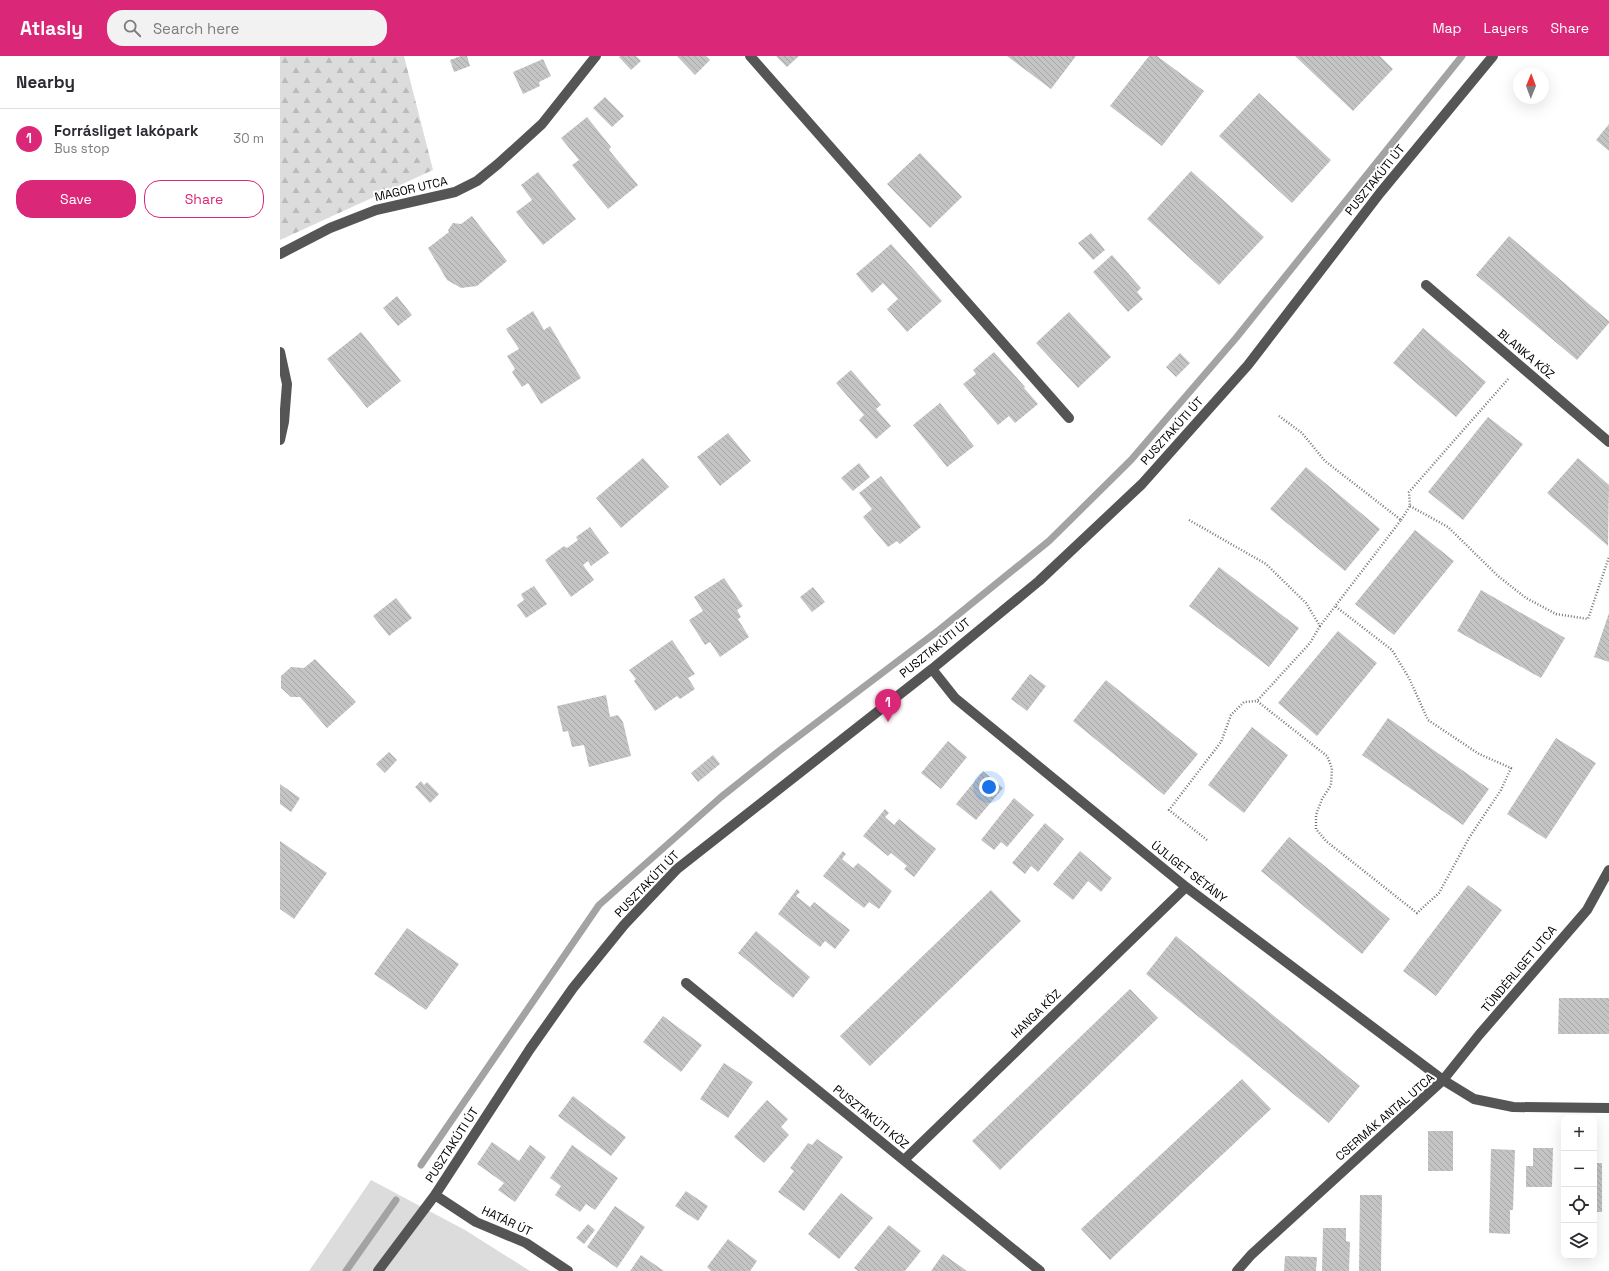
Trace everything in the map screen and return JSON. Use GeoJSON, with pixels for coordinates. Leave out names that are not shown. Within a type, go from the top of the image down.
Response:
{"type":"FeatureCollection","features":[{"type":"Feature","properties":{"kind":"street","name":"MAGOR UTCA"},"geometry":{"type":"LineString","coordinates":[[280,254],[330,228],[376,210],[455,192],[477,181],[542,124],[596,56]]}},
{"type":"Feature","properties":{"kind":"street"},"geometry":{"type":"LineString","coordinates":[[750,56],[1069,418]]}},
{"type":"Feature","properties":{"kind":"street","name":"PUSZTAKÚTI ÚT"},"geometry":{"type":"LineString","coordinates":[[378,1271],[435,1195],[530,1049],[573,988],[624,925],[672,874],[932,669],[1039,581],[1142,484],[1248,365],[1380,194],[1492,56]]}},
{"type":"Feature","properties":{"kind":"street","name":"BLANKA KÖZ"},"geometry":{"type":"LineString","coordinates":[[1426,285],[1609,442]]}},
{"type":"Feature","properties":{"kind":"street"},"geometry":{"type":"LineString","coordinates":[[280,352],[287,384],[284,422],[280,440]]}},
{"type":"Feature","properties":{"kind":"street","name":"ÚJLIGET SÉTÁNY"},"geometry":{"type":"LineString","coordinates":[[932,669],[955,698],[1186,887],[1443,1080]]}},
{"type":"Feature","properties":{"kind":"street","name":"TÜNDÉRLIGET UTCA"},"geometry":{"type":"LineString","coordinates":[[1443,1080],[1587,910],[1609,870]]}},
{"type":"Feature","properties":{"kind":"street","name":"HANGA KÖZ"},"geometry":{"type":"LineString","coordinates":[[904,1160],[1186,887]]}},
{"type":"Feature","properties":{"kind":"street","name":"PUSZTAKÚTI KÖZ"},"geometry":{"type":"LineString","coordinates":[[686,983],[1040,1271]]}},
{"type":"Feature","properties":{"kind":"street","name":"CSERMÁK ANTAL UTCA"},"geometry":{"type":"LineString","coordinates":[[1236,1271],[1251,1255],[1443,1080],[1474,1099],[1513,1108],[1609,1108]]}},
{"type":"Feature","properties":{"kind":"street","name":"HATÁR ÚT"},"geometry":{"type":"LineString","coordinates":[[435,1195],[476,1222],[526,1243],[568,1271]]}},
{"type":"Feature","properties":{"kind":"path"},"geometry":{"type":"LineString","coordinates":[[1257,701],[1310,643],[1320,626],[1401,520],[1410,506],[1409,492],[1520,366]]}},
{"type":"Feature","properties":{"kind":"path"},"geometry":{"type":"LineString","coordinates":[[1280,416],[1302,433],[1325,461],[1401,520]]}},
{"type":"Feature","properties":{"kind":"path"},"geometry":{"type":"LineString","coordinates":[[1410,506],[1448,527],[1498,576],[1526,598],[1556,614],[1588,619],[1609,557]]}},
{"type":"Feature","properties":{"kind":"path"},"geometry":{"type":"LineString","coordinates":[[1189,520],[1266,564],[1306,603],[1320,626]]}},
{"type":"Feature","properties":{"kind":"path"},"geometry":{"type":"LineString","coordinates":[[1207,840],[1169,810],[1221,742],[1231,715],[1244,702],[1257,701],[1327,756],[1332,768],[1331,785],[1322,799],[1316,815],[1316,829],[1326,841],[1416,913],[1439,893],[1469,838],[1501,790],[1511,768],[1479,754],[1428,720],[1409,678],[1392,650],[1335,606]]}},
{"type":"Feature","properties":{"kind":"green space"},"geometry":{"type":"Polygon","coordinates":[[[280,56],[404,56],[433,170],[280,240],[280,56]]]}},
{"type":"Feature","properties":{"kind":"green space"},"geometry":{"type":"Polygon","coordinates":[[[371,1180],[465,1230],[530,1271],[309,1271],[371,1180]]]}},
{"type":"Feature","properties":{"kind":"building"},"geometry":{"type":"Polygon","coordinates":[[[461,56],[467,56],[470,66],[454,72],[450,60],[461,56]]]}},
{"type":"Feature","properties":{"kind":"building"},"geometry":{"type":"Polygon","coordinates":[[[636,56],[641,61],[631,70],[619,57],[636,56]]]}},
{"type":"Feature","properties":{"kind":"building"},"geometry":{"type":"Polygon","coordinates":[[[677,56],[706,56],[710,60],[695,75],[677,56]]]}},
{"type":"Feature","properties":{"kind":"building"},"geometry":{"type":"Polygon","coordinates":[[[776,56],[799,56],[787,67],[776,56]]]}},
{"type":"Feature","properties":{"kind":"building"},"geometry":{"type":"Polygon","coordinates":[[[1007,56],[1076,56],[1051,89],[1007,56]]]}},
{"type":"Feature","properties":{"kind":"building"},"geometry":{"type":"Polygon","coordinates":[[[1149,56],[1157,56],[1204,91],[1162,146],[1110,106],[1149,56]]]}},
{"type":"Feature","properties":{"kind":"building"},"geometry":{"type":"Polygon","coordinates":[[[1295,56],[1380,56],[1393,69],[1353,111],[1295,56]]]}},
{"type":"Feature","properties":{"kind":"building"},"geometry":{"type":"Polygon","coordinates":[[[543,59],[551,76],[539,82],[540,86],[523,94],[513,72],[543,59]]]}},
{"type":"Feature","properties":{"kind":"building"},"geometry":{"type":"Polygon","coordinates":[[[1259,93],[1331,160],[1292,203],[1219,136],[1259,93]]]}},
{"type":"Feature","properties":{"kind":"building"},"geometry":{"type":"Polygon","coordinates":[[[605,97],[624,116],[612,127],[593,108],[605,97]]]}},
{"type":"Feature","properties":{"kind":"building"},"geometry":{"type":"Polygon","coordinates":[[[587,117],[611,147],[609,150],[638,185],[608,209],[572,165],[579,160],[561,138],[587,117]]]}},
{"type":"Feature","properties":{"kind":"building"},"geometry":{"type":"Polygon","coordinates":[[[1609,124],[1609,151],[1596,140],[1609,124]]]}},
{"type":"Feature","properties":{"kind":"building"},"geometry":{"type":"Polygon","coordinates":[[[920,153],[962,197],[930,228],[887,184],[920,153]]]}},
{"type":"Feature","properties":{"kind":"building"},"geometry":{"type":"Polygon","coordinates":[[[1191,171],[1264,237],[1219,285],[1147,219],[1191,171]]]}},
{"type":"Feature","properties":{"kind":"building"},"geometry":{"type":"Polygon","coordinates":[[[538,172],[576,219],[543,245],[516,212],[532,200],[521,185],[538,172]]]}},
{"type":"Feature","properties":{"kind":"building"},"geometry":{"type":"Polygon","coordinates":[[[472,216],[507,261],[477,286],[461,288],[447,280],[428,248],[449,232],[448,230],[453,223],[461,224],[472,216]]]}},
{"type":"Feature","properties":{"kind":"building"},"geometry":{"type":"Polygon","coordinates":[[[1091,233],[1105,250],[1093,260],[1078,243],[1091,233]]]}},
{"type":"Feature","properties":{"kind":"building"},"geometry":{"type":"Polygon","coordinates":[[[1509,236],[1609,321],[1609,323],[1577,360],[1476,275],[1509,236]]]}},
{"type":"Feature","properties":{"kind":"building"},"geometry":{"type":"Polygon","coordinates":[[[891,244],[942,301],[907,332],[887,309],[898,299],[883,283],[872,293],[856,274],[891,244]]]}},
{"type":"Feature","properties":{"kind":"building"},"geometry":{"type":"Polygon","coordinates":[[[1112,255],[1141,288],[1137,292],[1143,299],[1128,312],[1093,272],[1112,255]]]}},
{"type":"Feature","properties":{"kind":"building"},"geometry":{"type":"Polygon","coordinates":[[[397,296],[412,315],[398,326],[383,308],[397,296]]]}},
{"type":"Feature","properties":{"kind":"building"},"geometry":{"type":"Polygon","coordinates":[[[533,311],[544,330],[550,326],[581,378],[541,404],[528,383],[522,387],[512,372],[515,369],[507,356],[519,349],[506,329],[533,311]]]}},
{"type":"Feature","properties":{"kind":"building"},"geometry":{"type":"Polygon","coordinates":[[[1069,312],[1111,357],[1078,388],[1036,343],[1069,312]]]}},
{"type":"Feature","properties":{"kind":"building"},"geometry":{"type":"Polygon","coordinates":[[[1423,328],[1486,382],[1456,417],[1393,363],[1423,328]]]}},
{"type":"Feature","properties":{"kind":"building"},"geometry":{"type":"Polygon","coordinates":[[[361,332],[401,381],[367,408],[327,359],[361,332]]]}},
{"type":"Feature","properties":{"kind":"building"},"geometry":{"type":"Polygon","coordinates":[[[994,352],[1038,404],[1015,423],[1009,416],[998,425],[963,384],[976,374],[973,370],[994,352]]]}},
{"type":"Feature","properties":{"kind":"building"},"geometry":{"type":"Polygon","coordinates":[[[1180,353],[1190,363],[1176,377],[1166,367],[1180,353]]]}},
{"type":"Feature","properties":{"kind":"building"},"geometry":{"type":"Polygon","coordinates":[[[851,370],[881,405],[876,409],[891,426],[876,439],[859,420],[864,415],[836,383],[851,370]]]}},
{"type":"Feature","properties":{"kind":"building"},"geometry":{"type":"Polygon","coordinates":[[[940,403],[974,446],[947,467],[913,425],[940,403]]]}},
{"type":"Feature","properties":{"kind":"building"},"geometry":{"type":"Polygon","coordinates":[[[1488,417],[1523,444],[1463,520],[1428,492],[1488,417]]]}},
{"type":"Feature","properties":{"kind":"building"},"geometry":{"type":"Polygon","coordinates":[[[728,433],[751,461],[720,486],[697,457],[728,433]]]}},
{"type":"Feature","properties":{"kind":"building"},"geometry":{"type":"Polygon","coordinates":[[[643,458],[669,487],[621,528],[596,498],[643,458]]]}},
{"type":"Feature","properties":{"kind":"building"},"geometry":{"type":"Polygon","coordinates":[[[1578,458],[1609,485],[1608,546],[1547,493],[1578,458]]]}},
{"type":"Feature","properties":{"kind":"building"},"geometry":{"type":"Polygon","coordinates":[[[859,463],[870,477],[853,491],[841,478],[859,463]]]}},
{"type":"Feature","properties":{"kind":"building"},"geometry":{"type":"Polygon","coordinates":[[[1306,467],[1380,529],[1345,571],[1270,509],[1306,467]]]}},
{"type":"Feature","properties":{"kind":"building"},"geometry":{"type":"Polygon","coordinates":[[[881,476],[921,527],[900,544],[897,541],[888,547],[863,517],[872,509],[859,493],[881,476]]]}},
{"type":"Feature","properties":{"kind":"building"},"geometry":{"type":"Polygon","coordinates":[[[590,527],[609,553],[591,566],[588,561],[583,565],[594,580],[571,597],[545,560],[564,546],[567,548],[578,540],[576,537],[590,527]]]}},
{"type":"Feature","properties":{"kind":"building"},"geometry":{"type":"Polygon","coordinates":[[[1415,530],[1454,561],[1394,635],[1355,604],[1415,530]]]}},
{"type":"Feature","properties":{"kind":"building"},"geometry":{"type":"Polygon","coordinates":[[[1219,567],[1299,628],[1269,667],[1189,606],[1219,567]]]}},
{"type":"Feature","properties":{"kind":"building"},"geometry":{"type":"Polygon","coordinates":[[[724,578],[743,606],[737,610],[741,617],[738,619],[749,637],[720,657],[710,642],[705,645],[689,620],[703,611],[694,597],[724,578]]]}},
{"type":"Feature","properties":{"kind":"building"},"geometry":{"type":"Polygon","coordinates":[[[534,586],[547,604],[526,618],[517,605],[524,600],[521,594],[534,586]]]}},
{"type":"Feature","properties":{"kind":"building"},"geometry":{"type":"Polygon","coordinates":[[[813,587],[825,602],[812,612],[800,597],[813,587]]]}},
{"type":"Feature","properties":{"kind":"building"},"geometry":{"type":"Polygon","coordinates":[[[1481,590],[1565,638],[1541,678],[1457,631],[1481,590]]]}},
{"type":"Feature","properties":{"kind":"building"},"geometry":{"type":"Polygon","coordinates":[[[396,598],[412,618],[389,636],[373,616],[396,598]]]}},
{"type":"Feature","properties":{"kind":"building"},"geometry":{"type":"Polygon","coordinates":[[[1609,613],[1609,662],[1594,657],[1609,613]]]}},
{"type":"Feature","properties":{"kind":"building"},"geometry":{"type":"Polygon","coordinates":[[[1338,631],[1377,663],[1317,736],[1278,703],[1338,631]]]}},
{"type":"Feature","properties":{"kind":"building"},"geometry":{"type":"Polygon","coordinates":[[[672,640],[695,674],[688,678],[695,689],[680,699],[677,696],[655,711],[634,681],[636,679],[629,670],[672,640]]]}},
{"type":"Feature","properties":{"kind":"building"},"geometry":{"type":"Polygon","coordinates":[[[315,659],[356,702],[327,728],[300,697],[291,697],[281,688],[281,676],[291,667],[304,668],[315,659]]]}},
{"type":"Feature","properties":{"kind":"building"},"geometry":{"type":"Polygon","coordinates":[[[1030,674],[1046,686],[1027,711],[1011,699],[1030,674]]]}},
{"type":"Feature","properties":{"kind":"building"},"geometry":{"type":"Polygon","coordinates":[[[1106,680],[1198,754],[1164,795],[1073,721],[1106,680]]]}},
{"type":"Feature","properties":{"kind":"building"},"geometry":{"type":"Polygon","coordinates":[[[606,695],[610,717],[618,715],[623,722],[631,756],[589,767],[584,745],[572,747],[568,731],[563,732],[557,706],[606,695]]]}},
{"type":"Feature","properties":{"kind":"building"},"geometry":{"type":"Polygon","coordinates":[[[1388,718],[1489,789],[1463,825],[1362,755],[1388,718]]]}},
{"type":"Feature","properties":{"kind":"building"},"geometry":{"type":"Polygon","coordinates":[[[1252,727],[1288,755],[1244,813],[1208,785],[1252,727]]]}},
{"type":"Feature","properties":{"kind":"building"},"geometry":{"type":"Polygon","coordinates":[[[1556,738],[1596,763],[1546,839],[1507,814],[1556,738]]]}},
{"type":"Feature","properties":{"kind":"building"},"geometry":{"type":"Polygon","coordinates":[[[948,741],[967,757],[941,789],[921,773],[948,741]]]}},
{"type":"Feature","properties":{"kind":"building"},"geometry":{"type":"Polygon","coordinates":[[[389,752],[397,760],[385,773],[376,764],[389,752]]]}},
{"type":"Feature","properties":{"kind":"building"},"geometry":{"type":"Polygon","coordinates":[[[713,755],[720,764],[698,782],[691,773],[713,755]]]}},
{"type":"Feature","properties":{"kind":"building"},"geometry":{"type":"Polygon","coordinates":[[[983,771],[1003,788],[976,820],[956,804],[983,771]]]}},
{"type":"Feature","properties":{"kind":"building"},"geometry":{"type":"Polygon","coordinates":[[[421,781],[424,785],[427,782],[439,794],[430,803],[415,787],[421,781]]]}},
{"type":"Feature","properties":{"kind":"building"},"geometry":{"type":"Polygon","coordinates":[[[280,784],[300,798],[291,812],[280,804],[280,784]]]}},
{"type":"Feature","properties":{"kind":"building"},"geometry":{"type":"Polygon","coordinates":[[[1014,798],[1034,815],[1007,847],[1001,842],[994,850],[981,840],[1014,798]]]}},
{"type":"Feature","properties":{"kind":"building"},"geometry":{"type":"Polygon","coordinates":[[[885,809],[889,813],[885,817],[894,825],[899,819],[936,849],[914,877],[904,869],[907,866],[891,853],[888,856],[863,836],[885,809]]]}},
{"type":"Feature","properties":{"kind":"building"},"geometry":{"type":"Polygon","coordinates":[[[1045,823],[1064,839],[1038,872],[1031,866],[1025,874],[1012,863],[1045,823]]]}},
{"type":"Feature","properties":{"kind":"building"},"geometry":{"type":"Polygon","coordinates":[[[1289,837],[1390,919],[1362,954],[1261,871],[1289,837]]]}},
{"type":"Feature","properties":{"kind":"building"},"geometry":{"type":"Polygon","coordinates":[[[280,841],[327,873],[294,919],[280,909],[280,841]]]}},
{"type":"Feature","properties":{"kind":"building"},"geometry":{"type":"Polygon","coordinates":[[[843,851],[846,854],[842,859],[853,868],[858,863],[892,891],[879,909],[869,902],[864,908],[823,876],[843,851]]]}},
{"type":"Feature","properties":{"kind":"building"},"geometry":{"type":"Polygon","coordinates":[[[1080,851],[1112,878],[1101,892],[1088,881],[1073,900],[1053,884],[1080,851]]]}},
{"type":"Feature","properties":{"kind":"building"},"geometry":{"type":"Polygon","coordinates":[[[1468,885],[1502,910],[1436,996],[1403,971],[1468,885]]]}},
{"type":"Feature","properties":{"kind":"building"},"geometry":{"type":"Polygon","coordinates":[[[797,889],[800,892],[796,896],[810,907],[814,902],[850,930],[835,949],[825,941],[820,947],[778,914],[797,889]]]}},
{"type":"Feature","properties":{"kind":"building"},"geometry":{"type":"Polygon","coordinates":[[[991,890],[1021,921],[870,1066],[840,1036],[991,890]]]}},
{"type":"Feature","properties":{"kind":"building"},"geometry":{"type":"Polygon","coordinates":[[[407,928],[459,964],[426,1010],[374,974],[407,928]]]}},
{"type":"Feature","properties":{"kind":"building"},"geometry":{"type":"Polygon","coordinates":[[[756,931],[810,977],[793,998],[738,953],[756,931]]]}},
{"type":"Feature","properties":{"kind":"building"},"geometry":{"type":"Polygon","coordinates":[[[1176,936],[1360,1086],[1329,1123],[1146,974],[1176,936]]]}},
{"type":"Feature","properties":{"kind":"building"},"geometry":{"type":"Polygon","coordinates":[[[1130,989],[1158,1018],[1000,1170],[972,1141],[1130,989]]]}},
{"type":"Feature","properties":{"kind":"building"},"geometry":{"type":"Polygon","coordinates":[[[1559,998],[1609,998],[1609,1034],[1558,1034],[1559,998]]]}},
{"type":"Feature","properties":{"kind":"building"},"geometry":{"type":"Polygon","coordinates":[[[663,1016],[702,1045],[681,1072],[643,1042],[663,1016]]]}},
{"type":"Feature","properties":{"kind":"building"},"geometry":{"type":"Polygon","coordinates":[[[724,1063],[753,1082],[728,1118],[700,1099],[724,1063]]]}},
{"type":"Feature","properties":{"kind":"building"},"geometry":{"type":"Polygon","coordinates":[[[1242,1079],[1271,1109],[1110,1260],[1081,1229],[1242,1079]]]}},
{"type":"Feature","properties":{"kind":"building"},"geometry":{"type":"Polygon","coordinates":[[[573,1096],[626,1137],[611,1156],[558,1116],[573,1096]]]}},
{"type":"Feature","properties":{"kind":"building"},"geometry":{"type":"Polygon","coordinates":[[[767,1100],[788,1119],[781,1127],[789,1135],[764,1163],[734,1137],[767,1100]]]}},
{"type":"Feature","properties":{"kind":"building"},"geometry":{"type":"Polygon","coordinates":[[[1428,1131],[1453,1131],[1453,1171],[1428,1171],[1428,1131]]]}},
{"type":"Feature","properties":{"kind":"building"},"geometry":{"type":"Polygon","coordinates":[[[817,1139],[843,1157],[804,1211],[778,1192],[794,1171],[790,1168],[808,1143],[812,1145],[817,1139]]]}},
{"type":"Feature","properties":{"kind":"building"},"geometry":{"type":"Polygon","coordinates":[[[492,1142],[519,1161],[530,1145],[546,1157],[515,1202],[498,1190],[504,1183],[477,1164],[492,1142]]]}},
{"type":"Feature","properties":{"kind":"building"},"geometry":{"type":"Polygon","coordinates":[[[572,1145],[618,1178],[595,1210],[586,1204],[580,1212],[555,1195],[561,1186],[550,1178],[572,1145]]]}},
{"type":"Feature","properties":{"kind":"building"},"geometry":{"type":"Polygon","coordinates":[[[1533,1148],[1553,1148],[1552,1187],[1526,1187],[1526,1166],[1533,1166],[1533,1148]]]}},
{"type":"Feature","properties":{"kind":"building"},"geometry":{"type":"Polygon","coordinates":[[[1491,1149],[1515,1150],[1513,1210],[1510,1210],[1510,1234],[1489,1233],[1491,1149]]]}},
{"type":"Feature","properties":{"kind":"building"},"geometry":{"type":"Polygon","coordinates":[[[1597,1163],[1602,1163],[1602,1212],[1597,1212],[1597,1163]]]}},
{"type":"Feature","properties":{"kind":"building"},"geometry":{"type":"Polygon","coordinates":[[[686,1191],[708,1206],[698,1221],[675,1206],[686,1191]]]}},
{"type":"Feature","properties":{"kind":"building"},"geometry":{"type":"Polygon","coordinates":[[[841,1193],[873,1218],[839,1259],[808,1234],[841,1193]]]}},
{"type":"Feature","properties":{"kind":"building"},"geometry":{"type":"Polygon","coordinates":[[[1360,1195],[1382,1195],[1381,1271],[1359,1271],[1360,1195]]]}},
{"type":"Feature","properties":{"kind":"building"},"geometry":{"type":"Polygon","coordinates":[[[615,1206],[645,1227],[617,1268],[587,1247],[615,1206]]]}},
{"type":"Feature","properties":{"kind":"building"},"geometry":{"type":"Polygon","coordinates":[[[588,1224],[595,1230],[584,1244],[576,1238],[588,1224]]]}},
{"type":"Feature","properties":{"kind":"building"},"geometry":{"type":"Polygon","coordinates":[[[889,1225],[921,1251],[905,1271],[858,1271],[854,1268],[889,1225]]]}},
{"type":"Feature","properties":{"kind":"building"},"geometry":{"type":"Polygon","coordinates":[[[1323,1228],[1346,1228],[1346,1241],[1350,1242],[1349,1271],[1322,1271],[1323,1228]]]}},
{"type":"Feature","properties":{"kind":"building"},"geometry":{"type":"Polygon","coordinates":[[[728,1239],[757,1261],[750,1271],[711,1271],[707,1267],[728,1239]]]}},
{"type":"Feature","properties":{"kind":"building"},"geometry":{"type":"Polygon","coordinates":[[[943,1254],[967,1271],[931,1271],[943,1254]]]}},
{"type":"Feature","properties":{"kind":"building"},"geometry":{"type":"Polygon","coordinates":[[[641,1255],[664,1271],[630,1271],[641,1255]]]}},
{"type":"Feature","properties":{"kind":"building"},"geometry":{"type":"Polygon","coordinates":[[[1285,1256],[1317,1257],[1316,1271],[1284,1271],[1285,1256]]]}},
{"type":"Feature","properties":{"kind":"waterway"},"geometry":{"type":"LineString","coordinates":[[421,1165],[599,905],[721,797],[779,751],[939,630],[1049,541],[1131,460],[1236,338],[1462,56]]}},
{"type":"Feature","properties":{"kind":"waterway"},"geometry":{"type":"LineString","coordinates":[[346,1271],[396,1200]]}},
{"type":"Feature","properties":{"kind":"place","name":"Forrásliget lakópark"},"geometry":{"type":"Point","coordinates":[888,722]}}]}
